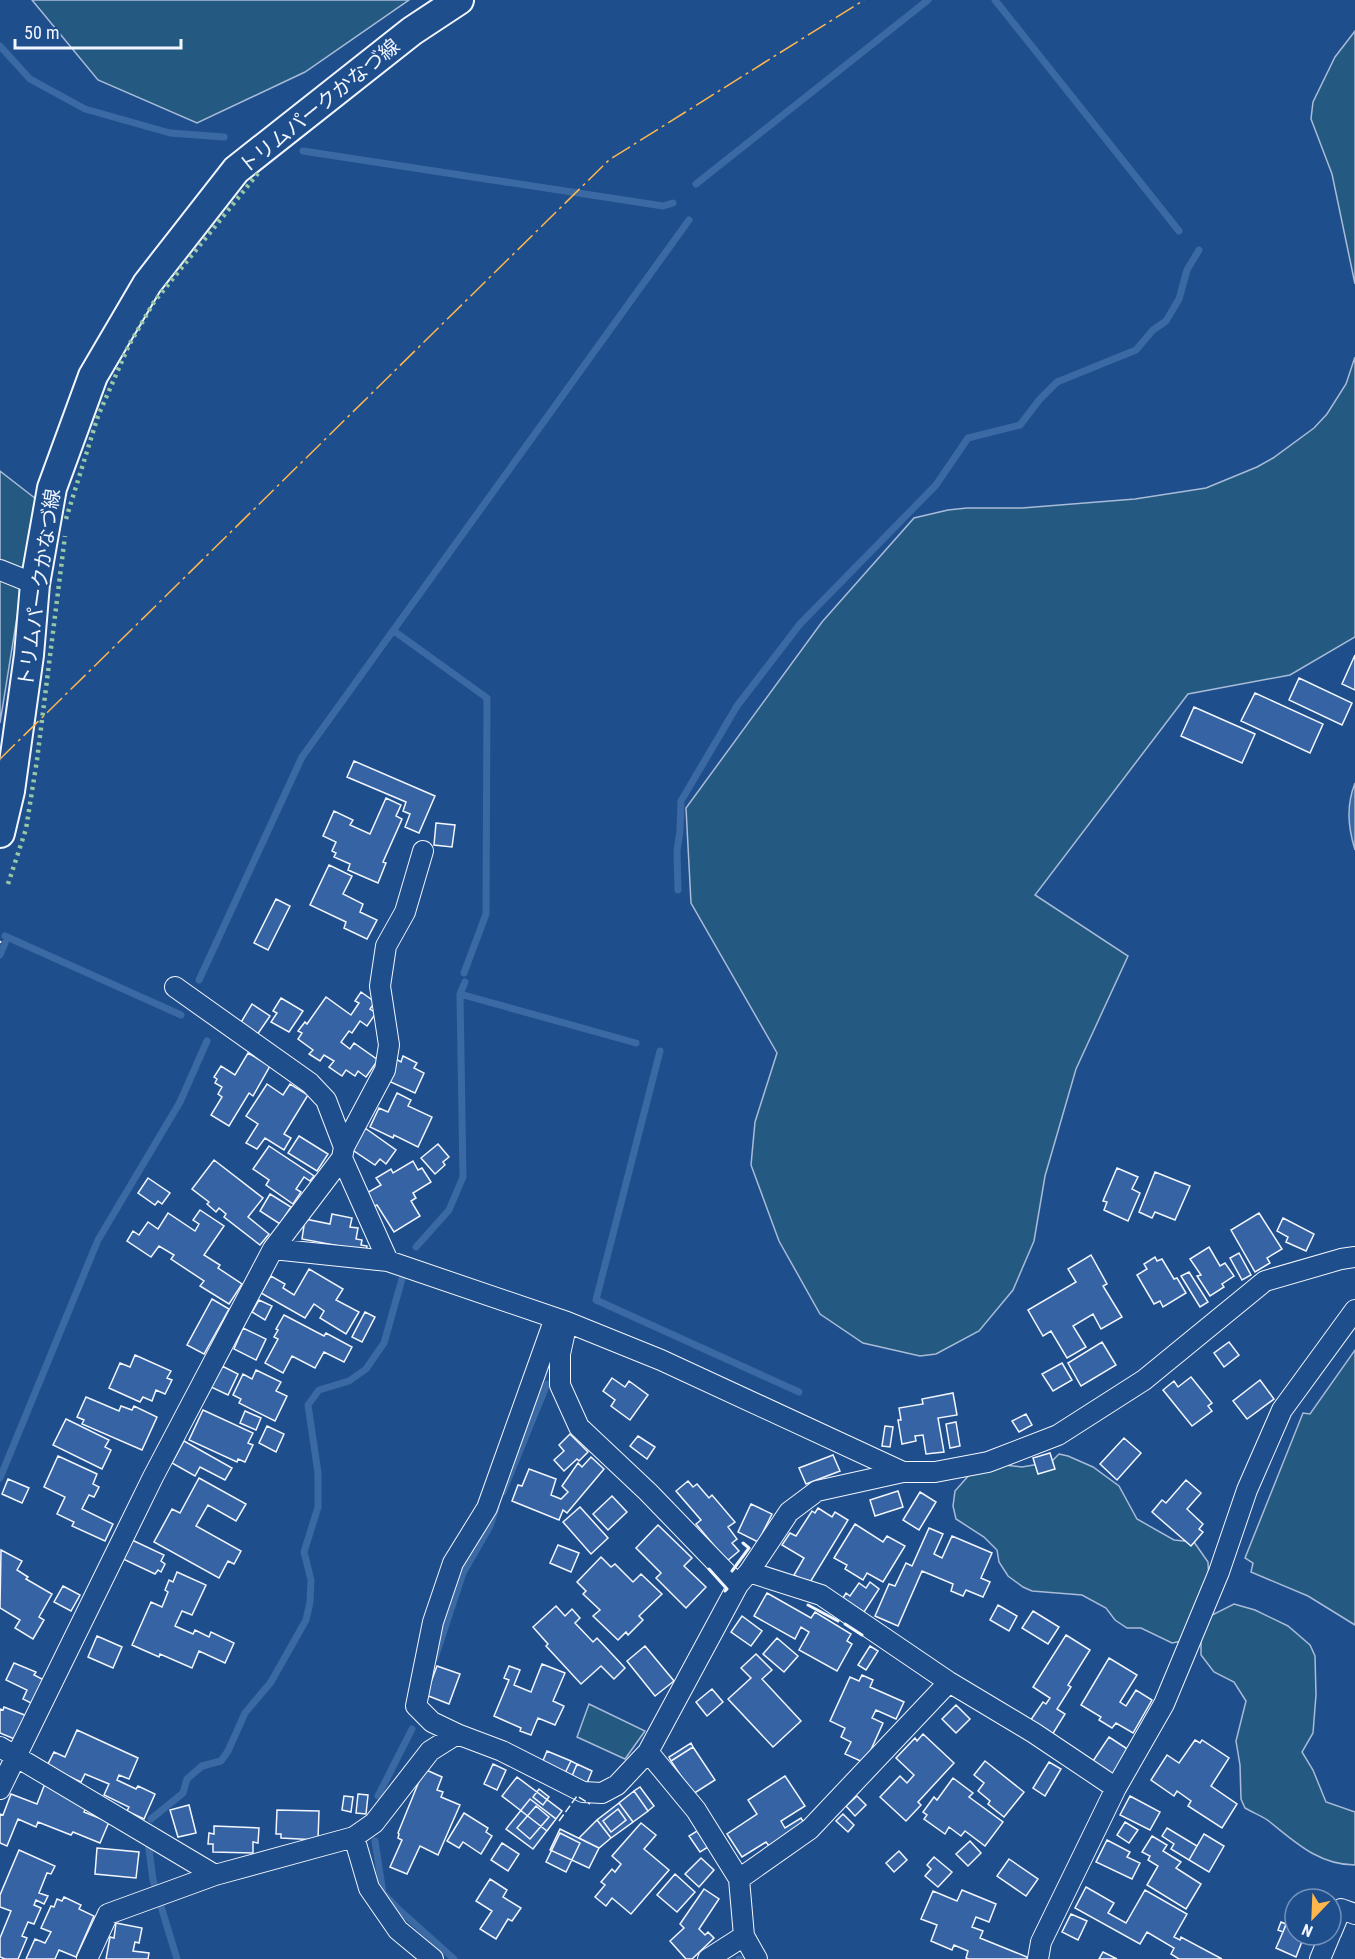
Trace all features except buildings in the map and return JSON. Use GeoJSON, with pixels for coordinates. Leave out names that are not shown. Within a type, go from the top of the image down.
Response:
{"type":"FeatureCollection","features":[{"type":"Feature","properties":{"kind":"main road","name":"トリムパークかなづ線"},"geometry":{"type":"LineString","coordinates":[[0,833],[12,780],[29,655],[35,584],[52,488],[93,376],[147,284],[236,170],[412,31],[459,0]]}},
{"type":"Feature","properties":{"kind":"street"},"geometry":{"type":"LineString","coordinates":[[0,570],[35,584]]}},
{"type":"Feature","properties":{"kind":"street"},"geometry":{"type":"LineString","coordinates":[[0,1789],[8,1752],[273,1249],[343,1153],[385,1071],[389,1045],[380,986],[386,946],[405,912],[423,851]]}},
{"type":"Feature","properties":{"kind":"street"},"geometry":{"type":"LineString","coordinates":[[175,987],[310,1083],[326,1100],[343,1153],[388,1261]]}},
{"type":"Feature","properties":{"kind":"street"},"geometry":{"type":"LineString","coordinates":[[273,1249],[388,1261],[561,1320],[660,1360],[903,1472]]}},
{"type":"Feature","properties":{"kind":"street"},"geometry":{"type":"LineString","coordinates":[[561,1320],[487,1508],[453,1563],[433,1622],[416,1706],[432,1722],[457,1734],[502,1751],[583,1792],[602,1793],[618,1785],[648,1752],[744,1578],[789,1512],[816,1491],[903,1472],[935,1472],[988,1462],[1058,1435],[1144,1380],[1265,1281],[1355,1257]]}},
{"type":"Feature","properties":{"kind":"street"},"geometry":{"type":"LineString","coordinates":[[1038,1959],[1041,1942],[1116,1788],[1164,1704],[1219,1572],[1247,1490],[1282,1410],[1355,1310]]}},
{"type":"Feature","properties":{"kind":"street"},"geometry":{"type":"LineString","coordinates":[[561,1320],[560,1385],[579,1427],[744,1578],[820,1595],[949,1682],[1034,1733],[1116,1788]]}},
{"type":"Feature","properties":{"kind":"street"},"geometry":{"type":"LineString","coordinates":[[739,1879],[810,1829],[949,1682]]}},
{"type":"Feature","properties":{"kind":"street"},"geometry":{"type":"LineString","coordinates":[[87,1959],[108,1914],[215,1875],[354,1837],[374,1823],[430,1751],[457,1734]]}},
{"type":"Feature","properties":{"kind":"street"},"geometry":{"type":"LineString","coordinates":[[8,1752],[215,1875]]}},
{"type":"Feature","properties":{"kind":"street"},"geometry":{"type":"LineString","coordinates":[[648,1752],[696,1810],[739,1879],[744,1936],[757,1959]]}},
{"type":"Feature","properties":{"kind":"street"},"geometry":{"type":"LineString","coordinates":[[354,1837],[369,1888],[398,1930],[433,1959]]}},
{"type":"Feature","properties":{"kind":"street"},"geometry":{"type":"LineString","coordinates":[[708,1959],[744,1936]]}},
{"type":"Feature","properties":{"kind":"shaded area"},"geometry":{"type":"Polygon","coordinates":[[[32,0],[409,0],[305,72],[197,123],[98,80],[32,0]]]}},
{"type":"Feature","properties":{"kind":"shaded area"},"geometry":{"type":"Polygon","coordinates":[[[1355,31],[1355,284],[1332,174],[1311,119],[1313,102],[1335,57],[1355,31]]]}},
{"type":"Feature","properties":{"kind":"shaded area"},"geometry":{"type":"Polygon","coordinates":[[[1355,357],[1355,637],[1290,675],[1188,694],[1035,895],[1128,956],[1076,1069],[1045,1176],[1034,1241],[1013,1290],[979,1331],[936,1354],[920,1356],[863,1343],[820,1314],[779,1241],[751,1165],[755,1122],[777,1053],[691,903],[686,808],[822,622],[914,518],[967,508],[1022,508],[1135,499],[1206,488],[1257,467],[1314,428],[1327,414],[1346,384],[1355,357]]]}},
{"type":"Feature","properties":{"kind":"shaded area"},"geometry":{"type":"Polygon","coordinates":[[[0,471],[36,499],[0,723],[0,471]]]}},
{"type":"Feature","properties":{"kind":"shaded area"},"geometry":{"type":"Polygon","coordinates":[[[1355,783],[1355,850],[1349,816],[1350,800],[1355,783]]]}},
{"type":"Feature","properties":{"kind":"shaded area"},"geometry":{"type":"Polygon","coordinates":[[[1355,1350],[1355,1625],[1308,1596],[1251,1572],[1253,1563],[1245,1558],[1303,1413],[1310,1414],[1355,1350]]]}},
{"type":"Feature","properties":{"kind":"shaded area"},"geometry":{"type":"Polygon","coordinates":[[[1059,1454],[1093,1467],[1119,1486],[1137,1519],[1174,1540],[1194,1542],[1208,1562],[1209,1582],[1182,1641],[1172,1643],[1141,1628],[1127,1628],[1115,1620],[1106,1608],[1082,1595],[1032,1591],[1023,1587],[1008,1576],[999,1562],[997,1550],[984,1537],[956,1519],[953,1506],[955,1491],[970,1474],[1004,1465],[1022,1467],[1051,1462],[1059,1454]]]}},
{"type":"Feature","properties":{"kind":"shaded area"},"geometry":{"type":"Polygon","coordinates":[[[1234,1604],[1255,1610],[1288,1626],[1310,1645],[1315,1656],[1316,1695],[1313,1733],[1302,1752],[1313,1770],[1326,1802],[1355,1812],[1355,1865],[1342,1864],[1319,1857],[1267,1820],[1245,1808],[1241,1799],[1240,1765],[1236,1741],[1246,1701],[1234,1682],[1214,1672],[1201,1655],[1201,1631],[1210,1616],[1234,1604]]]}},
{"type":"Feature","properties":{"kind":"shaded area"},"geometry":{"type":"Polygon","coordinates":[[[589,1704],[645,1731],[625,1759],[577,1737],[589,1704]]]}},
{"type":"Feature","properties":{"kind":"waterway"},"geometry":{"type":"LineString","coordinates":[[696,184],[928,0]]}},
{"type":"Feature","properties":{"kind":"waterway"},"geometry":{"type":"LineString","coordinates":[[995,0],[1179,231]]}},
{"type":"Feature","properties":{"kind":"waterway"},"geometry":{"type":"LineString","coordinates":[[0,46],[30,79],[85,109],[170,133],[224,137]]}},
{"type":"Feature","properties":{"kind":"waterway"},"geometry":{"type":"LineString","coordinates":[[303,151],[663,206],[673,203]]}},
{"type":"Feature","properties":{"kind":"waterway"},"geometry":{"type":"LineString","coordinates":[[199,980],[302,757],[689,220]]}},
{"type":"Feature","properties":{"kind":"waterway"},"geometry":{"type":"LineString","coordinates":[[678,890],[677,851],[681,801],[737,706],[800,624],[936,485],[968,438],[1020,425],[1057,382],[1136,350],[1153,330],[1166,321],[1179,299],[1187,270],[1199,250]]}},
{"type":"Feature","properties":{"kind":"waterway"},"geometry":{"type":"LineString","coordinates":[[394,631],[487,698],[486,914],[464,973]]}},
{"type":"Feature","properties":{"kind":"waterway"},"geometry":{"type":"LineString","coordinates":[[5,936],[181,1015]]}},
{"type":"Feature","properties":{"kind":"waterway"},"geometry":{"type":"LineString","coordinates":[[0,955],[5,943]]}},
{"type":"Feature","properties":{"kind":"waterway"},"geometry":{"type":"LineString","coordinates":[[465,982],[460,994],[636,1043]]}},
{"type":"Feature","properties":{"kind":"waterway"},"geometry":{"type":"LineString","coordinates":[[416,1247],[449,1210],[463,1177],[460,994]]}},
{"type":"Feature","properties":{"kind":"waterway"},"geometry":{"type":"LineString","coordinates":[[0,1478],[98,1240],[180,1102],[207,1041]]}},
{"type":"Feature","properties":{"kind":"waterway"},"geometry":{"type":"LineString","coordinates":[[660,1051],[596,1300],[799,1392]]}},
{"type":"Feature","properties":{"kind":"waterway"},"geometry":{"type":"LineString","coordinates":[[151,1819],[183,1793],[187,1779],[202,1766],[221,1761],[245,1713],[271,1682],[306,1620],[311,1580],[304,1552],[318,1507],[318,1473],[308,1405],[319,1390],[349,1381],[366,1369],[384,1343],[402,1279]]}},
{"type":"Feature","properties":{"kind":"waterway"},"geometry":{"type":"LineString","coordinates":[[503,1492],[547,1384]]}},
{"type":"Feature","properties":{"kind":"waterway"},"geometry":{"type":"LineString","coordinates":[[435,1658],[463,1573],[490,1526],[496,1508]]}},
{"type":"Feature","properties":{"kind":"waterway"},"geometry":{"type":"LineString","coordinates":[[378,1796],[412,1729]]}},
{"type":"Feature","properties":{"kind":"waterway"},"geometry":{"type":"LineString","coordinates":[[375,1841],[383,1893],[454,1959]]}},
{"type":"Feature","properties":{"kind":"waterway"},"geometry":{"type":"LineString","coordinates":[[148,1842],[153,1880],[177,1959]]}},
{"type":"Feature","properties":{"kind":"hedge"},"geometry":{"type":"LineString","coordinates":[[66,519],[98,416],[129,345],[154,302],[259,172]]}},
{"type":"Feature","properties":{"kind":"hedge"},"geometry":{"type":"LineString","coordinates":[[8,884],[26,829],[65,536]]}},
{"type":"Feature","properties":{"kind":"fence"},"geometry":{"type":"LineString","coordinates":[[559,1821],[577,1796],[590,1804]]}},
{"type":"Feature","properties":{"kind":"wall"},"geometry":{"type":"LineString","coordinates":[[732,1571],[749,1548],[743,1543]]}},
{"type":"Feature","properties":{"kind":"wall"},"geometry":{"type":"LineString","coordinates":[[709,1569],[727,1589],[725,1591]]}},
{"type":"Feature","properties":{"kind":"wall"},"geometry":{"type":"LineString","coordinates":[[808,1605],[838,1621]]}},
{"type":"Feature","properties":{"kind":"wall"},"geometry":{"type":"LineString","coordinates":[[845,1624],[862,1635]]}},
{"type":"Feature","properties":{"kind":"power"},"geometry":{"type":"LineString","coordinates":[[0,759],[609,160],[864,0]]}}]}
